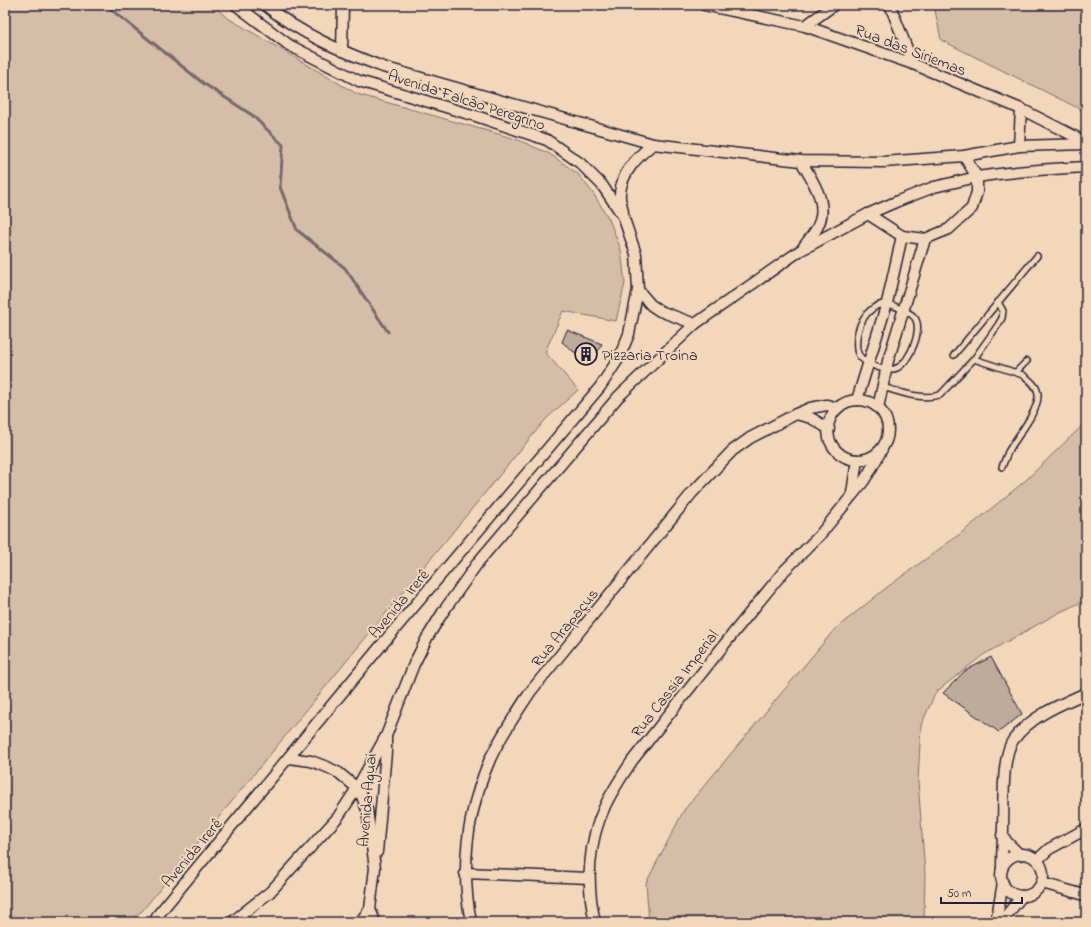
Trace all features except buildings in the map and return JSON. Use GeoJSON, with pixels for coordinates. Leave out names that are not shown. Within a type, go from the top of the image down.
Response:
{"type":"FeatureCollection","features":[{"type":"Feature","properties":{"kind":"street","name":"Avenida Falcão Peregrino"},"geometry":{"type":"LineString","coordinates":[[236,5],[289,45],[359,80],[479,117],[547,140],[580,163],[602,185],[624,216],[636,254],[638,290]]}},
{"type":"Feature","properties":{"kind":"street","name":"Avenida Falcão Peregrino"},"geometry":{"type":"LineString","coordinates":[[265,5],[281,18],[309,35],[342,51],[383,67],[653,144],[801,161],[883,162],[964,156],[1019,146],[1086,144]]}},
{"type":"Feature","properties":{"kind":"street"},"geometry":{"type":"LineString","coordinates":[[342,51],[343,5]]}},
{"type":"Feature","properties":{"kind":"street","name":"Rua das Siriemas"},"geometry":{"type":"LineString","coordinates":[[704,5],[805,26],[913,64],[1021,109],[1074,136],[1086,144]]}},
{"type":"Feature","properties":{"kind":"street"},"geometry":{"type":"LineString","coordinates":[[805,26],[834,5]]}},
{"type":"Feature","properties":{"kind":"street"},"geometry":{"type":"LineString","coordinates":[[890,5],[913,64]]}},
{"type":"Feature","properties":{"kind":"street"},"geometry":{"type":"LineString","coordinates":[[1019,146],[1021,109]]}},
{"type":"Feature","properties":{"kind":"street"},"geometry":{"type":"LineString","coordinates":[[624,216],[620,195],[622,180],[630,166],[653,144]]}},
{"type":"Feature","properties":{"kind":"street"},"geometry":{"type":"LineString","coordinates":[[868,214],[902,236],[925,240],[949,229],[972,208],[977,192],[977,177],[964,156]]}},
{"type":"Feature","properties":{"kind":"street"},"geometry":{"type":"LineString","coordinates":[[801,161],[817,188],[822,207],[820,221],[816,230],[801,250]]}},
{"type":"Feature","properties":{"kind":"street"},"geometry":{"type":"LineString","coordinates":[[232,922],[270,892],[338,817],[386,736],[414,664],[431,631],[479,561],[618,397],[695,324],[801,250],[868,214],[898,201],[934,188],[977,177],[1032,170],[1086,167]]}},
{"type":"Feature","properties":{"kind":"street"},"geometry":{"type":"LineString","coordinates":[[857,400],[887,303],[902,236]]}},
{"type":"Feature","properties":{"kind":"street"},"geometry":{"type":"LineString","coordinates":[[878,408],[890,353],[925,240]]}},
{"type":"Feature","properties":{"kind":"street"},"geometry":{"type":"LineString","coordinates":[[638,290],[660,311],[695,324]]}},
{"type":"Feature","properties":{"kind":"street","name":"Avenida Irerê"},"geometry":{"type":"LineString","coordinates":[[155,922],[157,916],[399,624],[600,387],[619,358],[629,334],[638,290]]}},
{"type":"Feature","properties":{"kind":"street"},"geometry":{"type":"LineString","coordinates":[[873,348],[890,353]]}},
{"type":"Feature","properties":{"kind":"street"},"geometry":{"type":"LineString","coordinates":[[857,400],[872,404],[878,408],[884,415],[888,432],[882,449],[875,455],[866,459],[857,460],[848,458],[834,447],[830,438],[829,429],[833,414],[838,408],[857,400]]}},
{"type":"Feature","properties":{"kind":"street","name":"Rua Arapaçus"},"geometry":{"type":"LineString","coordinates":[[471,922],[466,873],[466,853],[469,831],[477,798],[492,756],[531,691],[692,493],[732,451],[750,438],[796,414],[818,406],[827,405],[838,408]]}},
{"type":"Feature","properties":{"kind":"street"},"geometry":{"type":"LineString","coordinates":[[796,414],[811,418],[829,429]]}},
{"type":"Feature","properties":{"kind":"street","name":"Rua Cassia Imperial"},"geometry":{"type":"LineString","coordinates":[[595,922],[590,899],[589,878],[591,855],[600,818],[614,790],[632,761],[735,631],[774,583],[819,536],[852,496],[870,471],[882,449]]}},
{"type":"Feature","properties":{"kind":"street"},"geometry":{"type":"LineString","coordinates":[[852,496],[857,460]]}},
{"type":"Feature","properties":{"kind":"street"},"geometry":{"type":"LineString","coordinates":[[996,922],[1003,883],[1002,835],[1004,774],[1013,740],[1023,728],[1045,712],[1086,693]]}},
{"type":"Feature","properties":{"kind":"street","name":"Avenida Aguai"},"geometry":{"type":"LineString","coordinates":[[375,922],[370,908],[386,752],[386,736]]}},
{"type":"Feature","properties":{"kind":"street"},"geometry":{"type":"LineString","coordinates":[[289,758],[311,761],[327,767],[339,773],[356,788]]}},
{"type":"Feature","properties":{"kind":"street","name":"Avenida Aguai"},"geometry":{"type":"LineString","coordinates":[[356,788],[362,796],[367,810],[375,868]]}},
{"type":"Feature","properties":{"kind":"street"},"geometry":{"type":"LineString","coordinates":[[1037,860],[1049,850],[1086,829]]}},
{"type":"Feature","properties":{"kind":"street"},"geometry":{"type":"LineString","coordinates":[[1002,835],[1020,854],[1037,860],[1043,871],[1042,883],[1034,893],[1022,896],[1010,892],[1003,883]]}},
{"type":"Feature","properties":{"kind":"street"},"geometry":{"type":"LineString","coordinates":[[1002,870],[1009,859],[1020,854]]}},
{"type":"Feature","properties":{"kind":"street"},"geometry":{"type":"LineString","coordinates":[[466,873],[589,878]]}},
{"type":"Feature","properties":{"kind":"street"},"geometry":{"type":"LineString","coordinates":[[1042,883],[1081,894],[1086,897]]}},
{"type":"Feature","properties":{"kind":"street"},"geometry":{"type":"LineString","coordinates":[[1001,922],[1022,896]]}},
{"type":"Feature","properties":{"kind":"street"},"geometry":{"type":"LineString","coordinates":[[360,922],[370,908]]}},
{"type":"Feature","properties":{"kind":"lane"},"geometry":{"type":"LineString","coordinates":[[954,355],[1037,256]]}},
{"type":"Feature","properties":{"kind":"lane"},"geometry":{"type":"LineString","coordinates":[[883,387],[911,396],[933,397],[940,395],[974,359],[1002,318],[1003,311],[998,302]]}},
{"type":"Feature","properties":{"kind":"lane"},"geometry":{"type":"LineString","coordinates":[[887,303],[904,310],[917,322],[917,335],[907,359],[896,369],[886,369],[863,360],[857,352],[856,343],[858,330],[862,319],[876,306],[887,303]]}},
{"type":"Feature","properties":{"kind":"lane"},"geometry":{"type":"LineString","coordinates":[[974,359],[1005,370],[1023,374],[1029,379],[1037,390],[1038,398],[1032,412],[1008,452],[1002,467]]}},
{"type":"Feature","properties":{"kind":"lane"},"geometry":{"type":"LineString","coordinates":[[1016,372],[1026,361]]}},
{"type":"Feature","properties":{"kind":"shaded area"},"geometry":{"type":"Polygon","coordinates":[[[5,5],[213,5],[226,17],[357,94],[516,139],[550,154],[578,174],[593,193],[609,219],[621,250],[625,283],[616,321],[563,311],[545,352],[578,390],[546,419],[142,911],[127,922],[5,922],[5,5]]]}},
{"type":"Feature","properties":{"kind":"shaded area"},"geometry":{"type":"Polygon","coordinates":[[[934,5],[1086,5],[1086,112],[941,40],[934,5]]]}},
{"type":"Feature","properties":{"kind":"shaded area"},"geometry":{"type":"Polygon","coordinates":[[[1086,416],[1086,600],[1060,612],[983,655],[936,692],[921,725],[918,781],[925,873],[924,922],[649,922],[646,883],[684,810],[834,630],[886,588],[964,531],[1026,480],[1085,423],[1086,416]]]}},
{"type":"Feature","properties":{"kind":"waterway"},"geometry":{"type":"LineString","coordinates":[[108,5],[113,11],[203,83],[252,115],[283,145],[280,187],[297,230],[345,268],[388,332]]}},
{"type":"Feature","properties":{"kind":"place","name":"Pizzaria Troina"},"geometry":{"type":"Point","coordinates":[586,354]}}]}
